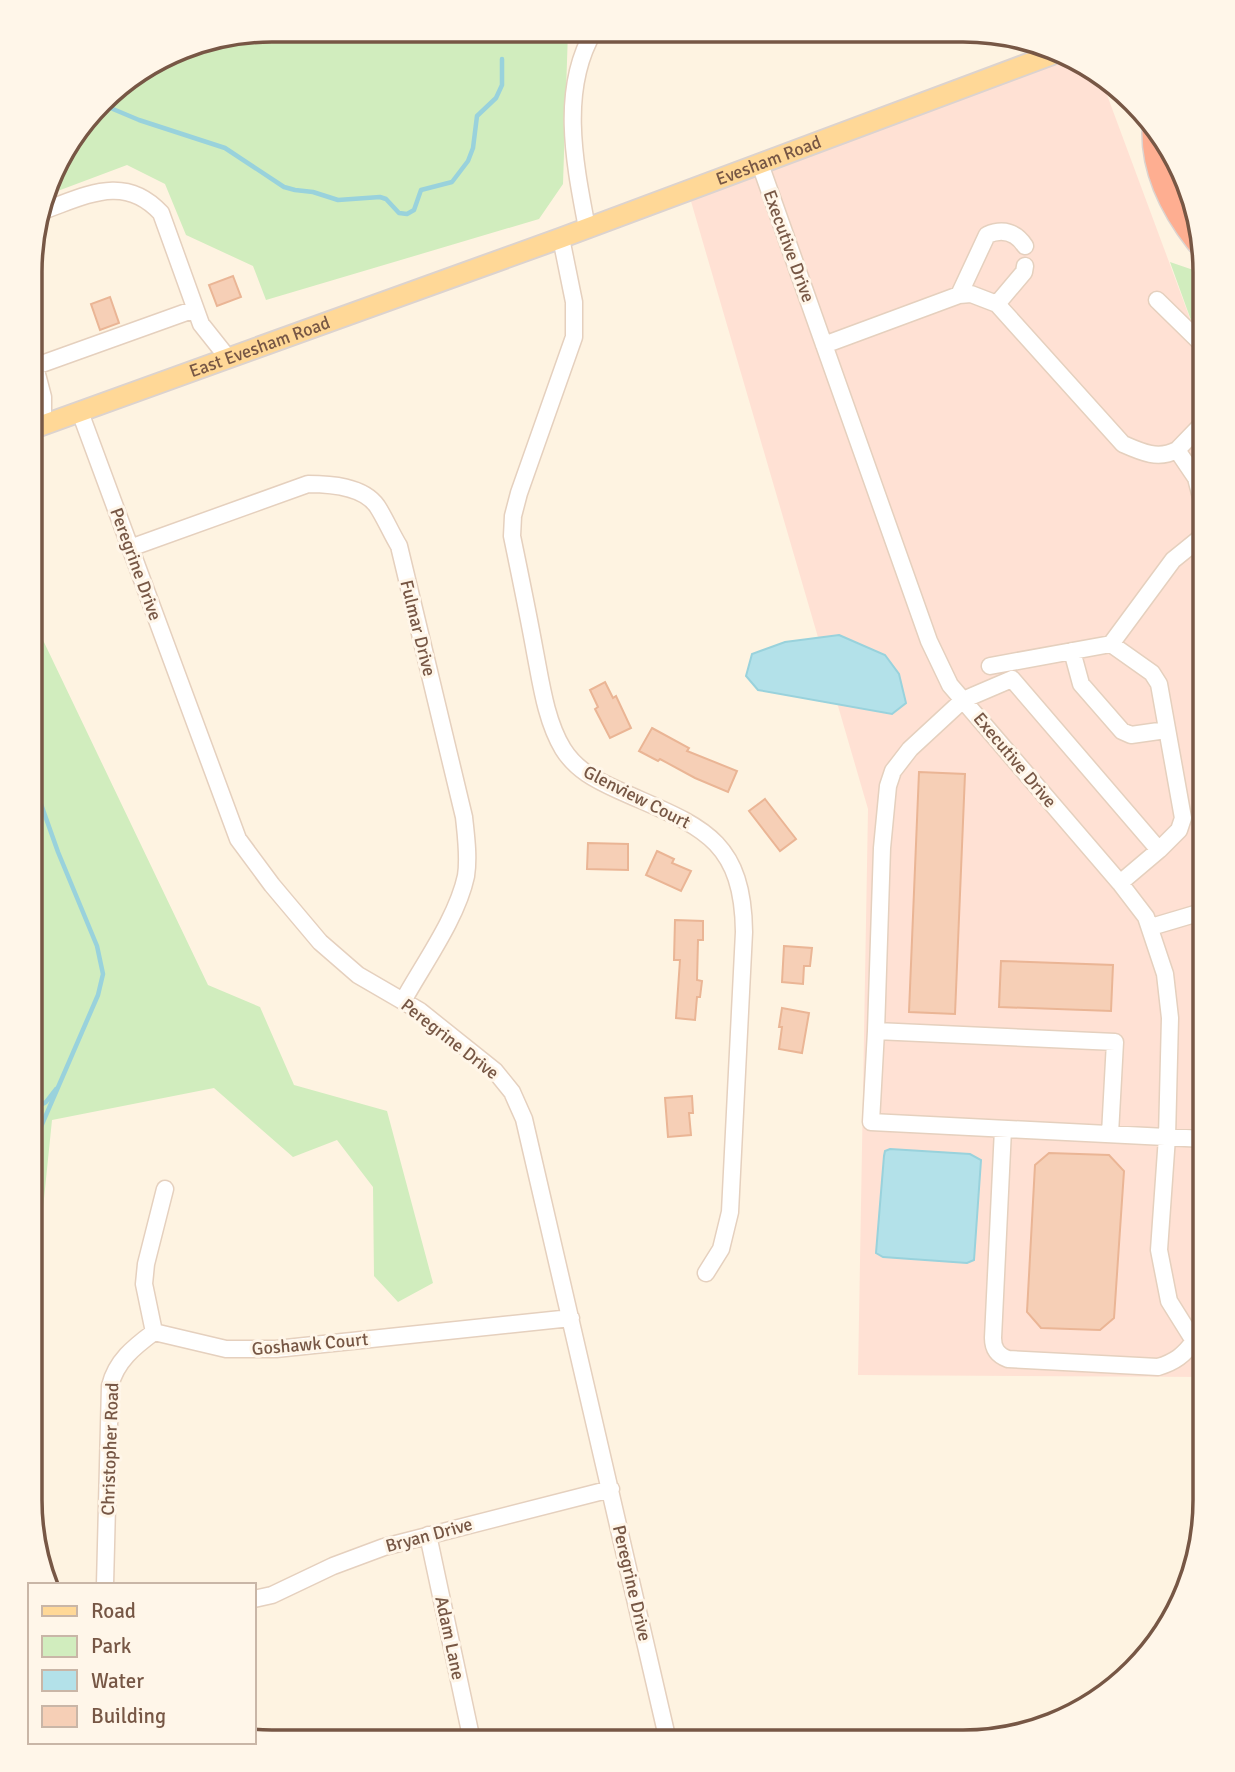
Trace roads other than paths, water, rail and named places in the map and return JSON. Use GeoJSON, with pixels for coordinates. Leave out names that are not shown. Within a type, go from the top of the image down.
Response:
{"type":"FeatureCollection","features":[{"type":"Feature","properties":{"kind":"highway"},"geometry":{"type":"LineString","coordinates":[[1156,148],[1160,173],[1171,202],[1188,227]]}},
{"type":"Feature","properties":{"kind":"main road","name":"Evesham Road"},"geometry":{"type":"LineString","coordinates":[[487,264],[1044,58]]}},
{"type":"Feature","properties":{"kind":"main road","name":"East Evesham Road"},"geometry":{"type":"LineString","coordinates":[[42,425],[487,264]]}},
{"type":"Feature","properties":{"kind":"street"},"geometry":{"type":"LineString","coordinates":[[587,228],[575,165],[573,119],[580,65],[589,42]]}},
{"type":"Feature","properties":{"kind":"street","name":"Executive Drive"},"geometry":{"type":"LineString","coordinates":[[760,164],[929,640],[950,685],[1120,883],[1146,917],[1151,928],[1165,974],[1170,1018],[1167,1137],[1159,1250],[1169,1301],[1193,1336]]}},
{"type":"Feature","properties":{"kind":"street"},"geometry":{"type":"LineString","coordinates":[[51,208],[94,193],[116,190],[148,198],[162,213],[201,324],[228,358]]}},
{"type":"Feature","properties":{"kind":"street"},"geometry":{"type":"LineString","coordinates":[[959,295],[987,235],[1004,230],[1014,235],[1025,247]]}},
{"type":"Feature","properties":{"kind":"street","name":"Glenview Court"},"geometry":{"type":"LineString","coordinates":[[561,238],[574,302],[574,337],[519,493],[513,516],[512,536],[544,695],[563,749],[590,777],[684,819],[703,832],[733,866],[741,887],[744,932],[730,1212],[721,1249],[706,1273]]}},
{"type":"Feature","properties":{"kind":"street"},"geometry":{"type":"LineString","coordinates":[[997,304],[1024,272],[1025,266]]}},
{"type":"Feature","properties":{"kind":"street"},"geometry":{"type":"LineString","coordinates":[[824,345],[959,295],[971,295],[997,304],[1123,443],[1137,451],[1156,456],[1177,450],[1193,433]]}},
{"type":"Feature","properties":{"kind":"street"},"geometry":{"type":"LineString","coordinates":[[1157,300],[1193,334]]}},
{"type":"Feature","properties":{"kind":"street"},"geometry":{"type":"LineString","coordinates":[[42,357],[195,309]]}},
{"type":"Feature","properties":{"kind":"street","name":"Peregrine Drive"},"geometry":{"type":"LineString","coordinates":[[80,412],[238,839],[320,942],[358,975],[420,1011],[495,1071],[512,1092],[524,1119],[666,1730]]}},
{"type":"Feature","properties":{"kind":"street"},"geometry":{"type":"LineString","coordinates":[[1177,450],[1193,474]]}},
{"type":"Feature","properties":{"kind":"street","name":"Fulmar Drive"},"geometry":{"type":"LineString","coordinates":[[130,548],[308,484],[327,484],[351,489],[370,498],[377,506],[399,546],[464,817],[467,845],[466,875],[455,909],[403,1001]]}},
{"type":"Feature","properties":{"kind":"street"},"geometry":{"type":"LineString","coordinates":[[990,666],[1111,643],[1173,560],[1193,544]]}},
{"type":"Feature","properties":{"kind":"street"},"geometry":{"type":"LineString","coordinates":[[1111,643],[1152,673],[1159,684],[1183,818],[1179,830],[1120,883]]}},
{"type":"Feature","properties":{"kind":"street"},"geometry":{"type":"LineString","coordinates":[[1072,651],[1081,684],[1122,732],[1131,735],[1166,730]]}},
{"type":"Feature","properties":{"kind":"street"},"geometry":{"type":"LineString","coordinates":[[1159,850],[1012,679],[963,700],[910,749],[893,771],[888,786],[882,848],[871,1122],[1193,1138]]}},
{"type":"Feature","properties":{"kind":"street"},"geometry":{"type":"LineString","coordinates":[[1151,928],[1193,914]]}},
{"type":"Feature","properties":{"kind":"street"},"geometry":{"type":"LineString","coordinates":[[876,1031],[1115,1042],[1110,1134]]}},
{"type":"Feature","properties":{"kind":"street"},"geometry":{"type":"LineString","coordinates":[[1003,1129],[993,1338],[998,1353],[1008,1359],[1158,1367],[1173,1363],[1193,1348]]}},
{"type":"Feature","properties":{"kind":"street"},"geometry":{"type":"LineString","coordinates":[[154,1332],[144,1284],[148,1254],[164,1189]]}},
{"type":"Feature","properties":{"kind":"street","name":"Goshawk Court"},"geometry":{"type":"LineString","coordinates":[[154,1332],[226,1349],[276,1349],[570,1318]]}},
{"type":"Feature","properties":{"kind":"street","name":"Christopher Road"},"geometry":{"type":"LineString","coordinates":[[105,1583],[110,1386],[113,1373],[129,1351],[154,1332]]}},
{"type":"Feature","properties":{"kind":"street","name":"Bryan Drive"},"geometry":{"type":"LineString","coordinates":[[256,1599],[272,1595],[333,1566],[428,1535],[611,1489]]}},
{"type":"Feature","properties":{"kind":"street","name":"Adam Lane"},"geometry":{"type":"LineString","coordinates":[[428,1535],[470,1730]]}},
{"type":"Feature","properties":{"kind":"water"},"geometry":{"type":"Polygon","coordinates":[[[839,635],[885,655],[899,674],[906,703],[892,714],[758,690],[746,676],[752,654],[785,642],[839,635]]]}},
{"type":"Feature","properties":{"kind":"water"},"geometry":{"type":"Polygon","coordinates":[[[890,1149],[970,1154],[981,1160],[974,1260],[967,1263],[883,1257],[876,1253],[884,1156],[885,1151],[890,1149]]]}},
{"type":"Feature","properties":{"kind":"waterway"},"geometry":{"type":"LineString","coordinates":[[111,108],[225,148],[284,187],[338,200],[380,197],[386,199],[399,213],[407,214],[414,210],[421,190],[452,182],[468,161],[473,148],[477,116],[496,98],[502,85],[502,59]]}},
{"type":"Feature","properties":{"kind":"waterway"},"geometry":{"type":"LineString","coordinates":[[42,807],[97,946],[103,974],[98,995],[42,1124]]}},
{"type":"Feature","properties":{"kind":"waterway"},"geometry":{"type":"LineString","coordinates":[[42,1104],[56,1089]]}}]}
